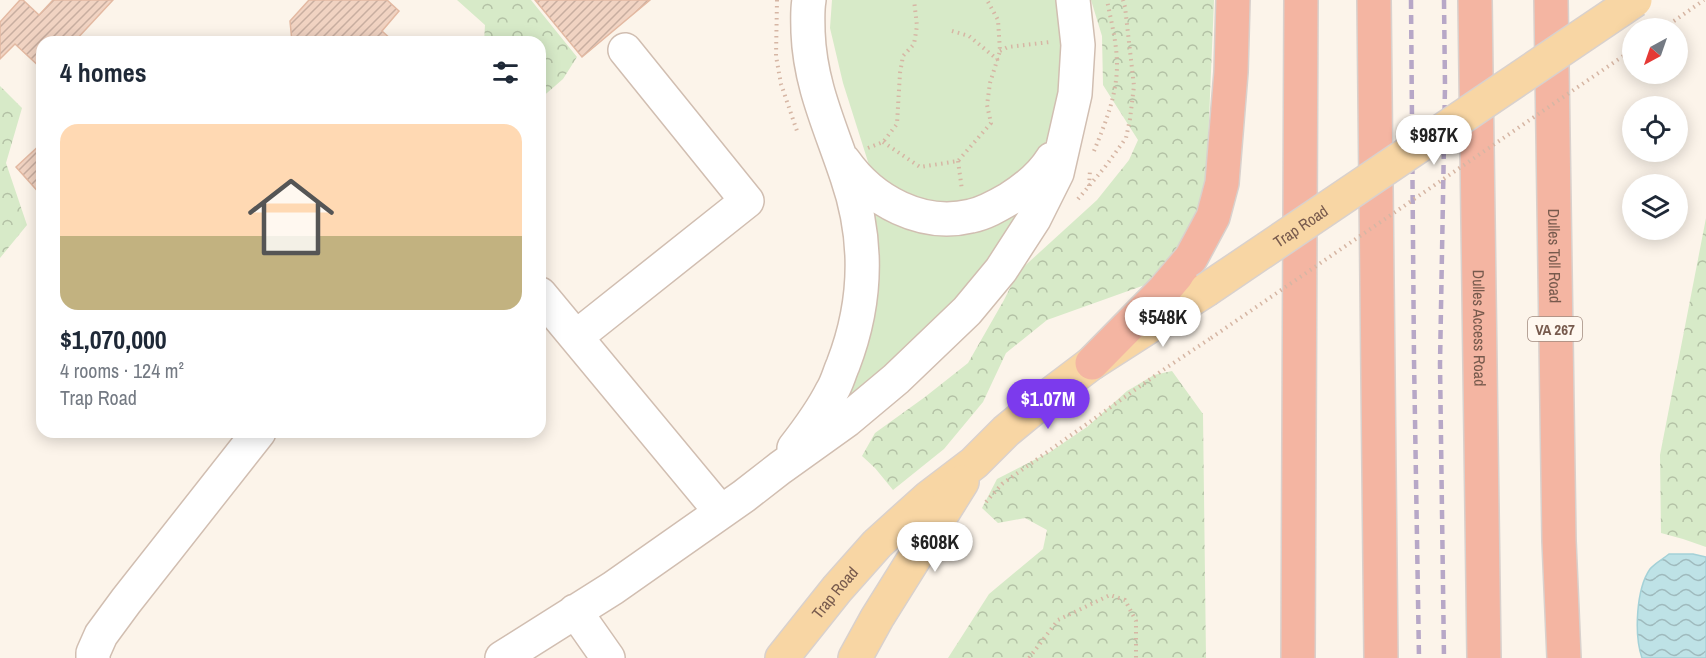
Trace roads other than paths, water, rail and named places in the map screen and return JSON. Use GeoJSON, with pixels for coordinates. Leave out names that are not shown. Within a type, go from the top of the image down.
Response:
{"type":"FeatureCollection","features":[{"type":"Feature","properties":{"kind":"highway"},"geometry":{"type":"LineString","coordinates":[[1092,363],[1164,290],[1191,258],[1213,217],[1222,183],[1231,72],[1233,0]]}},
{"type":"Feature","properties":{"kind":"highway"},"geometry":{"type":"LineString","coordinates":[[1298,658],[1301,0]]}},
{"type":"Feature","properties":{"kind":"highway"},"geometry":{"type":"LineString","coordinates":[[1374,0],[1381,658]]}},
{"type":"Feature","properties":{"kind":"highway","name":"Dulles Access Road"},"geometry":{"type":"LineString","coordinates":[[1475,0],[1484,658]]}},
{"type":"Feature","properties":{"kind":"highway","name":"Dulles Toll Road"},"geometry":{"type":"LineString","coordinates":[[1551,0],[1558,541],[1564,658]]}},
{"type":"Feature","properties":{"kind":"main road","name":"Trap Road"},"geometry":{"type":"LineString","coordinates":[[782,658],[837,589],[877,544],[928,498],[974,463],[1006,431],[1051,394],[1092,363],[1206,290],[1635,0]]}},
{"type":"Feature","properties":{"kind":"main road","name":"Trap Road"},"geometry":{"type":"LineString","coordinates":[[855,658],[877,618],[974,463]]}},
{"type":"Feature","properties":{"kind":"lane"},"geometry":{"type":"LineString","coordinates":[[780,468],[809,429],[833,390],[852,343],[861,302],[863,261],[859,225],[848,179],[827,124],[814,79],[809,49],[809,0]]}},
{"type":"Feature","properties":{"kind":"lane"},"geometry":{"type":"LineString","coordinates":[[502,658],[614,588],[855,413],[896,379],[967,311],[1001,270],[1034,219],[1057,173],[1075,94],[1077,39],[1073,0]]}},
{"type":"Feature","properties":{"kind":"lane"},"geometry":{"type":"LineString","coordinates":[[576,337],[747,201],[626,50]]}},
{"type":"Feature","properties":{"kind":"lane"},"geometry":{"type":"LineString","coordinates":[[838,152],[854,175],[880,198],[895,207],[921,216],[945,219],[970,217],[992,209],[1021,192],[1047,167],[1066,134]]}},
{"type":"Feature","properties":{"kind":"lane"},"geometry":{"type":"LineString","coordinates":[[546,301],[721,512]]}},
{"type":"Feature","properties":{"kind":"lane"},"geometry":{"type":"LineString","coordinates":[[93,658],[101,635],[254,438]]}},
{"type":"Feature","properties":{"kind":"lane"},"geometry":{"type":"LineString","coordinates":[[576,611],[608,658]]}},
{"type":"Feature","properties":{"kind":"water"},"geometry":{"type":"Polygon","coordinates":[[[1669,554],[1693,554],[1706,557],[1706,658],[1642,658],[1637,625],[1642,588],[1650,569],[1669,554]]]}},
{"type":"Feature","properties":{"kind":"railway"},"geometry":{"type":"LineString","coordinates":[[1411,0],[1419,658]]}},
{"type":"Feature","properties":{"kind":"railway"},"geometry":{"type":"LineString","coordinates":[[1444,0],[1445,86],[1440,364],[1444,658]]}}]}
